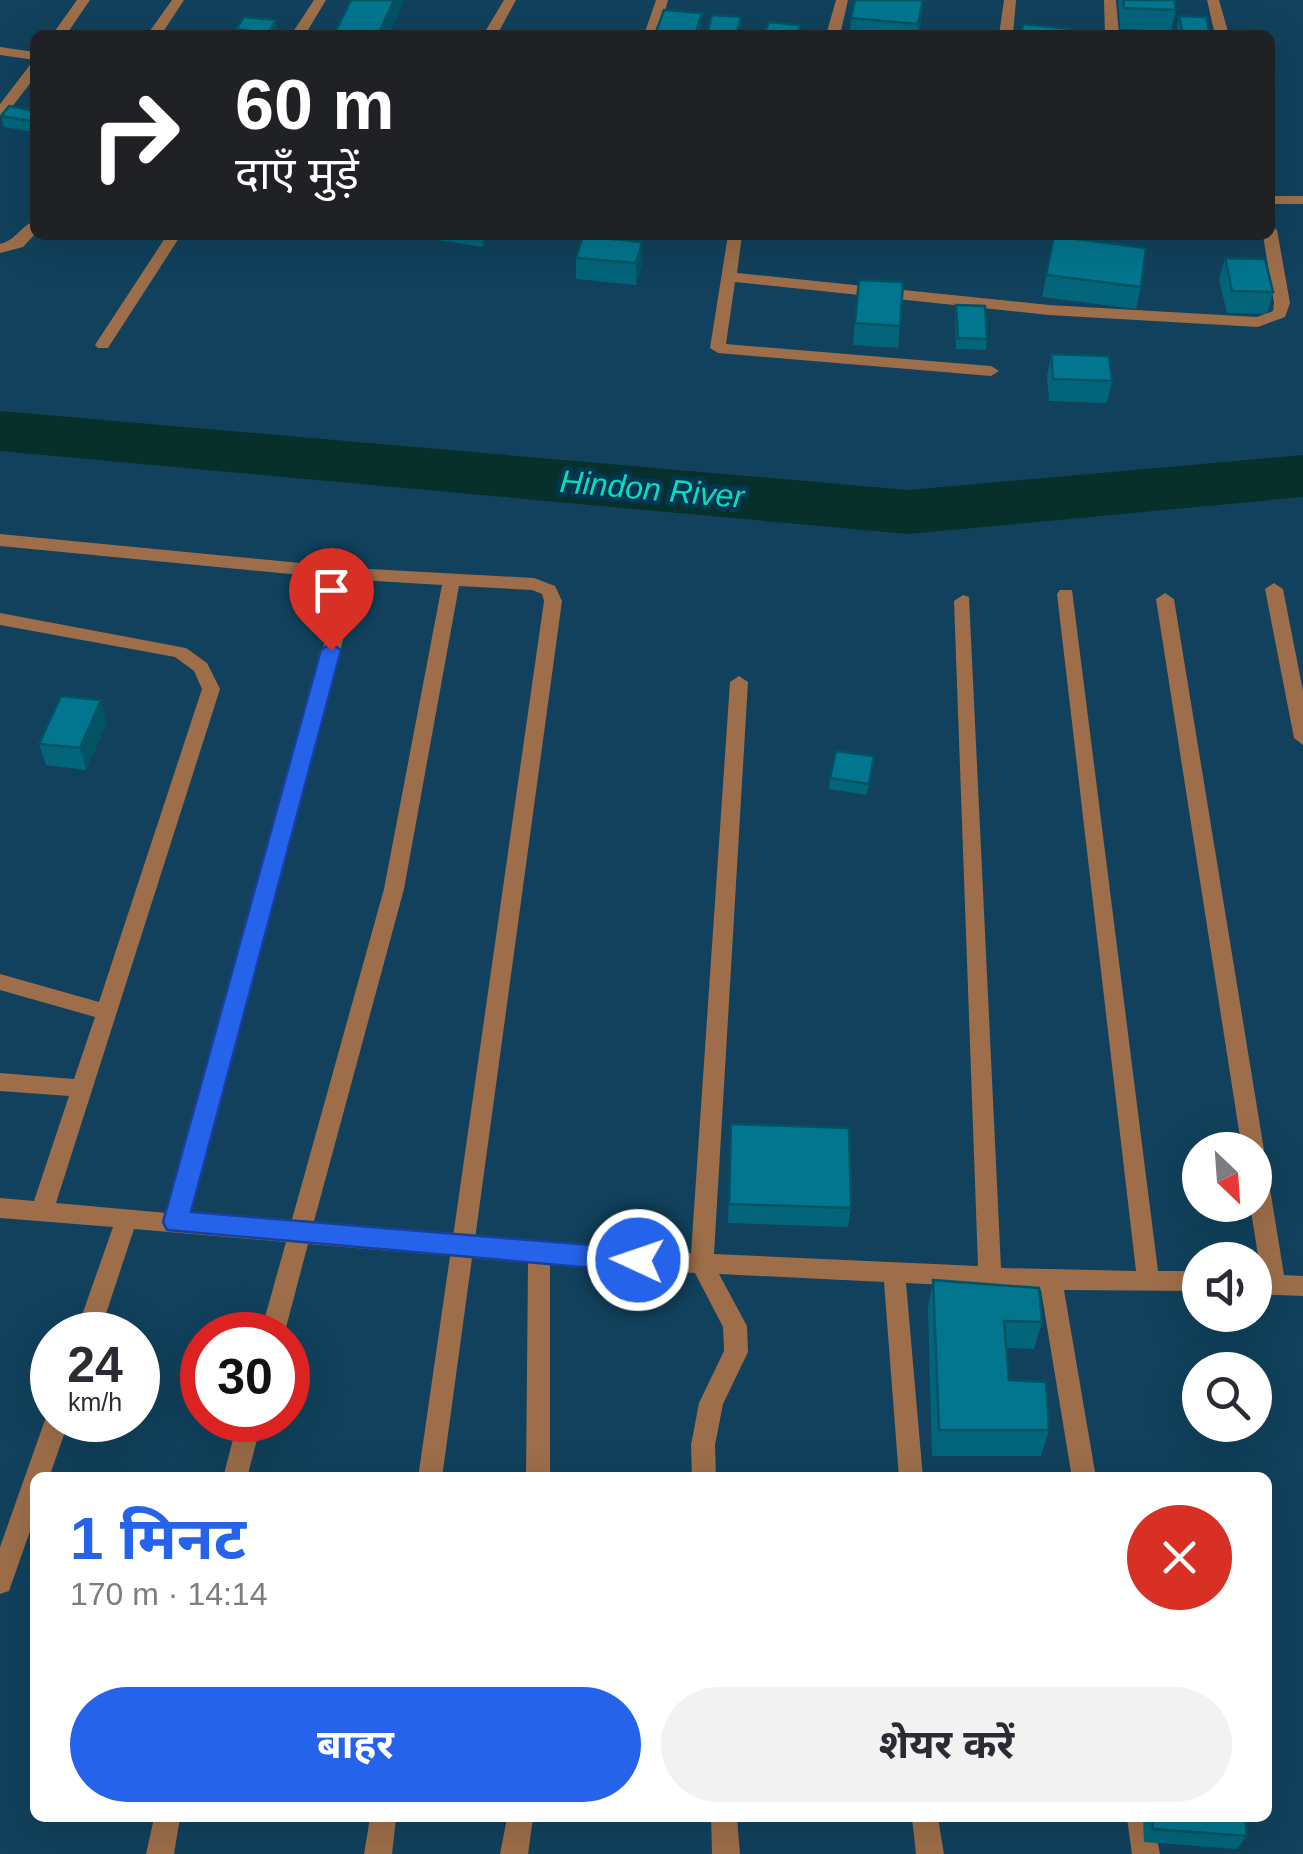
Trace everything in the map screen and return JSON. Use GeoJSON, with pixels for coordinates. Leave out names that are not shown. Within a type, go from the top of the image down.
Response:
{"type":"FeatureCollection","features":[{"type":"Feature","properties":{"kind":"street"},"geometry":{"type":"LineString","coordinates":[[63,30],[84,0]]}},
{"type":"Feature","properties":{"kind":"street"},"geometry":{"type":"LineString","coordinates":[[157,30],[178,0]]}},
{"type":"Feature","properties":{"kind":"street"},"geometry":{"type":"LineString","coordinates":[[301,30],[320,0]]}},
{"type":"Feature","properties":{"kind":"street"},"geometry":{"type":"LineString","coordinates":[[493,30],[510,0]]}},
{"type":"Feature","properties":{"kind":"street"},"geometry":{"type":"LineString","coordinates":[[653,30],[662,0]]}},
{"type":"Feature","properties":{"kind":"street"},"geometry":{"type":"LineString","coordinates":[[834,30],[842,0]]}},
{"type":"Feature","properties":{"kind":"street"},"geometry":{"type":"LineString","coordinates":[[1007,30],[1010,0]]}},
{"type":"Feature","properties":{"kind":"street"},"geometry":{"type":"LineString","coordinates":[[1110,0],[1112,30]]}},
{"type":"Feature","properties":{"kind":"street"},"geometry":{"type":"LineString","coordinates":[[1214,0],[1221,30]]}},
{"type":"Feature","properties":{"kind":"street"},"geometry":{"type":"LineString","coordinates":[[0,52],[30,55]]}},
{"type":"Feature","properties":{"kind":"street"},"geometry":{"type":"LineString","coordinates":[[0,113],[30,74]]}},
{"type":"Feature","properties":{"kind":"street"},"geometry":{"type":"LineString","coordinates":[[1275,200],[1303,200]]}},
{"type":"Feature","properties":{"kind":"street"},"geometry":{"type":"LineString","coordinates":[[0,249],[18,244],[30,230]]}},
{"type":"Feature","properties":{"kind":"street"},"geometry":{"type":"LineString","coordinates":[[103,346],[171,240]]}},
{"type":"Feature","properties":{"kind":"street"},"geometry":{"type":"LineString","coordinates":[[734,240],[716,344],[722,350],[992,371]]}},
{"type":"Feature","properties":{"kind":"street"},"geometry":{"type":"LineString","coordinates":[[727,277],[1049,310],[1258,322],[1280,314],[1282,303],[1272,240]]}},
{"type":"Feature","properties":{"kind":"street"},"geometry":{"type":"LineString","coordinates":[[0,540],[352,574],[534,584],[549,590],[553,601],[431,1472]]}},
{"type":"Feature","properties":{"kind":"street"},"geometry":{"type":"LineString","coordinates":[[176,1222],[352,574]]}},
{"type":"Feature","properties":{"kind":"street"},"geometry":{"type":"LineString","coordinates":[[278,1312],[394,889],[452,578]]}},
{"type":"Feature","properties":{"kind":"street"},"geometry":{"type":"LineString","coordinates":[[1274,588],[1303,738]]}},
{"type":"Feature","properties":{"kind":"street"},"geometry":{"type":"LineString","coordinates":[[1066,594],[1148,1278]]}},
{"type":"Feature","properties":{"kind":"street"},"geometry":{"type":"LineString","coordinates":[[1165,599],[1250,1132]]}},
{"type":"Feature","properties":{"kind":"street"},"geometry":{"type":"LineString","coordinates":[[963,600],[990,1276]]}},
{"type":"Feature","properties":{"kind":"street"},"geometry":{"type":"LineString","coordinates":[[0,619],[180,652],[201,666],[211,689],[42,1210]]}},
{"type":"Feature","properties":{"kind":"street"},"geometry":{"type":"LineString","coordinates":[[704,1472],[702,1445],[711,1403],[736,1352],[736,1326],[702,1264],[739,682]]}},
{"type":"Feature","properties":{"kind":"street"},"geometry":{"type":"LineString","coordinates":[[0,982],[108,1012]]}},
{"type":"Feature","properties":{"kind":"street"},"geometry":{"type":"LineString","coordinates":[[0,1082],[82,1088]]}},
{"type":"Feature","properties":{"kind":"street"},"geometry":{"type":"LineString","coordinates":[[0,1208],[462,1248],[702,1264],[1051,1280],[1182,1280]]}},
{"type":"Feature","properties":{"kind":"street"},"geometry":{"type":"LineString","coordinates":[[94,1312],[128,1218]]}},
{"type":"Feature","properties":{"kind":"street"},"geometry":{"type":"LineString","coordinates":[[538,1472],[539,1254]]}},
{"type":"Feature","properties":{"kind":"street"},"geometry":{"type":"LineString","coordinates":[[894,1270],[911,1472]]}},
{"type":"Feature","properties":{"kind":"street"},"geometry":{"type":"LineString","coordinates":[[1051,1280],[1083,1472]]}},
{"type":"Feature","properties":{"kind":"street"},"geometry":{"type":"LineString","coordinates":[[1272,1285],[1303,1286]]}},
{"type":"Feature","properties":{"kind":"street"},"geometry":{"type":"LineString","coordinates":[[39,1472],[49,1442]]}},
{"type":"Feature","properties":{"kind":"street"},"geometry":{"type":"LineString","coordinates":[[237,1472],[244,1442]]}},
{"type":"Feature","properties":{"kind":"street"},"geometry":{"type":"LineString","coordinates":[[0,1582],[30,1497]]}},
{"type":"Feature","properties":{"kind":"street"},"geometry":{"type":"LineString","coordinates":[[160,1854],[165,1822]]}},
{"type":"Feature","properties":{"kind":"street"},"geometry":{"type":"LineString","coordinates":[[378,1854],[382,1822]]}},
{"type":"Feature","properties":{"kind":"street"},"geometry":{"type":"LineString","coordinates":[[514,1854],[519,1822]]}},
{"type":"Feature","properties":{"kind":"street"},"geometry":{"type":"LineString","coordinates":[[724,1822],[726,1854]]}},
{"type":"Feature","properties":{"kind":"street"},"geometry":{"type":"LineString","coordinates":[[926,1822],[930,1854]]}},
{"type":"Feature","properties":{"kind":"street"},"geometry":{"type":"LineString","coordinates":[[1141,1822],[1146,1854]]}},
{"type":"Feature","properties":{"kind":"building"},"geometry":{"type":"Polygon","coordinates":[[[351,0],[394,0],[380,30],[336,30],[351,0]]]}},
{"type":"Feature","properties":{"kind":"building"},"geometry":{"type":"Polygon","coordinates":[[[855,0],[923,0],[918,24],[851,18],[855,0]]]}},
{"type":"Feature","properties":{"kind":"building"},"geometry":{"type":"Polygon","coordinates":[[[1123,0],[1174,0],[1176,10],[1124,8],[1123,0]]]}},
{"type":"Feature","properties":{"kind":"building"},"geometry":{"type":"Polygon","coordinates":[[[664,10],[702,13],[697,30],[657,30],[664,10]]]}},
{"type":"Feature","properties":{"kind":"building"},"geometry":{"type":"Polygon","coordinates":[[[712,15],[741,17],[737,30],[708,30],[712,15]]]}},
{"type":"Feature","properties":{"kind":"building"},"geometry":{"type":"Polygon","coordinates":[[[1179,16],[1206,17],[1209,30],[1182,30],[1179,16]]]}},
{"type":"Feature","properties":{"kind":"building"},"geometry":{"type":"Polygon","coordinates":[[[244,17],[276,20],[270,30],[236,29],[244,17]]]}},
{"type":"Feature","properties":{"kind":"building"},"geometry":{"type":"Polygon","coordinates":[[[769,22],[800,25],[798,30],[765,30],[769,22]]]}},
{"type":"Feature","properties":{"kind":"building"},"geometry":{"type":"Polygon","coordinates":[[[1023,24],[1070,29],[1070,30],[1022,30],[1023,24]]]}},
{"type":"Feature","properties":{"kind":"building"},"geometry":{"type":"Polygon","coordinates":[[[9,106],[30,110],[30,121],[1,116],[9,106]]]}},
{"type":"Feature","properties":{"kind":"building"},"geometry":{"type":"Polygon","coordinates":[[[582,240],[642,242],[636,263],[576,258],[582,240]]]}},
{"type":"Feature","properties":{"kind":"building"},"geometry":{"type":"Polygon","coordinates":[[[1053,240],[1146,248],[1141,287],[1046,275],[1053,240]]]}},
{"type":"Feature","properties":{"kind":"building"},"geometry":{"type":"Polygon","coordinates":[[[1225,258],[1265,259],[1273,292],[1232,291],[1225,258]]]}},
{"type":"Feature","properties":{"kind":"building"},"geometry":{"type":"Polygon","coordinates":[[[859,280],[903,282],[900,326],[855,323],[859,280]]]}},
{"type":"Feature","properties":{"kind":"building"},"geometry":{"type":"Polygon","coordinates":[[[956,305],[985,306],[987,339],[958,338],[956,305]]]}},
{"type":"Feature","properties":{"kind":"building"},"geometry":{"type":"Polygon","coordinates":[[[1051,354],[1109,356],[1112,381],[1053,379],[1051,354]]]}},
{"type":"Feature","properties":{"kind":"building"},"geometry":{"type":"Polygon","coordinates":[[[61,696],[101,700],[80,748],[39,744],[61,696]]]}},
{"type":"Feature","properties":{"kind":"building"},"geometry":{"type":"Polygon","coordinates":[[[836,751],[874,756],[869,784],[830,778],[836,751]]]}},
{"type":"Feature","properties":{"kind":"building"},"geometry":{"type":"Polygon","coordinates":[[[731,1124],[849,1128],[851,1208],[729,1204],[731,1124]]]}},
{"type":"Feature","properties":{"kind":"building"},"geometry":{"type":"Polygon","coordinates":[[[933,1280],[1039,1288],[1042,1322],[1004,1321],[1009,1380],[1046,1382],[1049,1430],[939,1430],[933,1280]]]}},
{"type":"Feature","properties":{"kind":"building"},"geometry":{"type":"Polygon","coordinates":[[[1152,1822],[1245,1822],[1247,1836],[1153,1829],[1152,1822]]]}},
{"type":"Feature","properties":{"kind":"waterway","name":"Hindon River"},"geometry":{"type":"LineString","coordinates":[[0,431],[908,512],[1303,476]]}},
{"type":"Feature","properties":{"kind":"route"},"geometry":{"type":"LineString","coordinates":[[331,650],[176,1222],[638,1260]]}}]}
